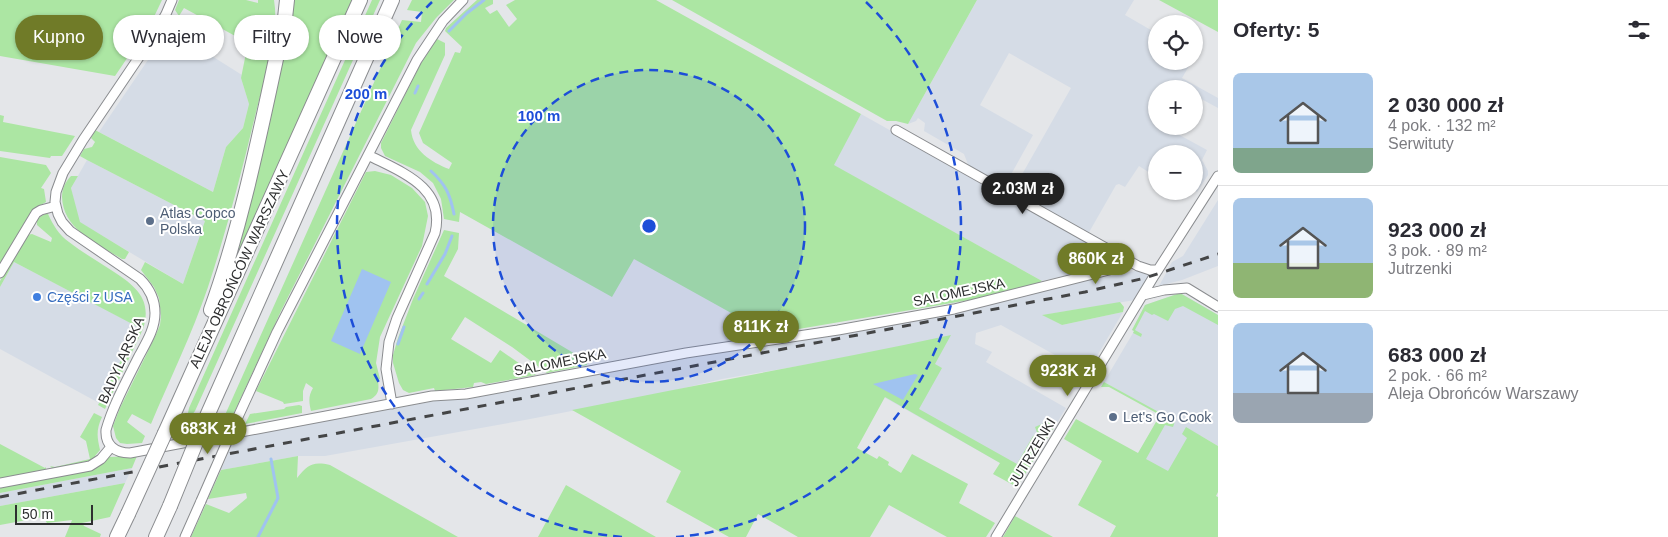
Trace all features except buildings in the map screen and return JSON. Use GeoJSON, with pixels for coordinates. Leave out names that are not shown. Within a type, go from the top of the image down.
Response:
{"type":"FeatureCollection","features":[{"type":"Feature","properties":{"kind":"main road"},"geometry":{"type":"LineString","coordinates":[[282,0],[284,15]]}},
{"type":"Feature","properties":{"kind":"main road"},"geometry":{"type":"LineString","coordinates":[[285,15],[287,0]]}},
{"type":"Feature","properties":{"kind":"main road","name":"ALEJA OBROŃCÓW WARSZAWY"},"geometry":{"type":"LineString","coordinates":[[117,537],[165,433],[182,391],[250,247],[360,0]]}},
{"type":"Feature","properties":{"kind":"main road"},"geometry":{"type":"LineString","coordinates":[[156,537],[392,0]]}},
{"type":"Feature","properties":{"kind":"main road"},"geometry":{"type":"LineString","coordinates":[[182,391],[222,281],[275,60]]}},
{"type":"Feature","properties":{"kind":"street"},"geometry":{"type":"LineString","coordinates":[[0,273],[34,216],[41,210],[56,206],[56,192],[63,173],[88,132],[154,35],[172,0]]}},
{"type":"Feature","properties":{"kind":"street"},"geometry":{"type":"LineString","coordinates":[[185,537],[277,332],[417,60],[443,21],[463,0]]}},
{"type":"Feature","properties":{"kind":"street"},"geometry":{"type":"LineString","coordinates":[[896,130],[1130,262],[1150,270],[1158,270]]}},
{"type":"Feature","properties":{"kind":"street"},"geometry":{"type":"LineString","coordinates":[[368,156],[407,175],[421,185],[432,199],[437,215],[435,233],[388,342],[386,369],[392,404]]}},
{"type":"Feature","properties":{"kind":"street","name":"JUTRZENKI"},"geometry":{"type":"LineString","coordinates":[[996,537],[1158,270],[1218,176]]}},
{"type":"Feature","properties":{"kind":"street","name":"BADYLARSKA"},"geometry":{"type":"LineString","coordinates":[[56,206],[62,222],[70,231],[140,279],[147,287],[154,302],[155,314],[152,331],[107,426],[106,438],[111,447]]}},
{"type":"Feature","properties":{"kind":"street","name":"SALOMEJSKA"},"geometry":{"type":"LineString","coordinates":[[111,447],[120,452],[130,452],[432,396],[466,394],[686,353],[838,330],[954,309],[1124,266],[1130,262]]}},
{"type":"Feature","properties":{"kind":"street"},"geometry":{"type":"LineString","coordinates":[[1143,295],[1164,290],[1187,288],[1218,307]]}},
{"type":"Feature","properties":{"kind":"street"},"geometry":{"type":"LineString","coordinates":[[0,483],[90,466],[101,459],[111,447]]}},
{"type":"Feature","properties":{"kind":"shaded area"},"geometry":{"type":"Polygon","coordinates":[[[977,0],[1134,0],[1125,15],[1148,28],[1148,70],[1187,70],[1182,78],[1186,80],[1148,80],[1148,135],[1180,135],[1198,145],[1148,145],[1148,172],[1139,166],[1125,187],[1119,184],[1116,185],[1088,234],[1012,192],[1071,88],[1009,53],[980,105],[1033,135],[1004,187],[969,167],[964,154],[924,131],[925,123],[918,118],[916,121],[908,124],[977,0]]]}},
{"type":"Feature","properties":{"kind":"shaded area"},"geometry":{"type":"Polygon","coordinates":[[[148,60],[218,60],[242,75],[241,78],[249,104],[243,128],[226,147],[213,192],[99,132],[148,60]]]}},
{"type":"Feature","properties":{"kind":"shaded area"},"geometry":{"type":"Polygon","coordinates":[[[1203,90],[1218,98],[1218,108],[1203,100],[1203,90]]]}},
{"type":"Feature","properties":{"kind":"shaded area"},"geometry":{"type":"Polygon","coordinates":[[[861,114],[1014,200],[1014,203],[1022,207],[1025,206],[1121,260],[1119,263],[1042,281],[833,165],[861,114]]]}},
{"type":"Feature","properties":{"kind":"shaded area"},"geometry":{"type":"Polygon","coordinates":[[[1203,148],[1207,150],[1203,158],[1203,148]]]}},
{"type":"Feature","properties":{"kind":"shaded area"},"geometry":{"type":"Polygon","coordinates":[[[87,160],[205,221],[183,284],[79,222],[71,188],[87,160]]]}},
{"type":"Feature","properties":{"kind":"shaded area"},"geometry":{"type":"Polygon","coordinates":[[[1203,162],[1208,171],[1208,175],[1203,183],[1203,162]]]}},
{"type":"Feature","properties":{"kind":"shaded area"},"geometry":{"type":"Polygon","coordinates":[[[1218,200],[1218,266],[1182,280],[1159,286],[1172,262],[1183,256],[1218,200]]]}},
{"type":"Feature","properties":{"kind":"shaded area"},"geometry":{"type":"Polygon","coordinates":[[[14,262],[139,327],[99,403],[0,349],[0,287],[14,262]]]}},
{"type":"Feature","properties":{"kind":"shaded area"},"geometry":{"type":"Polygon","coordinates":[[[1140,270],[1146,271],[1148,276],[1135,300],[1043,315],[1062,325],[1123,312],[1087,373],[1001,325],[976,333],[975,344],[992,352],[986,362],[1066,408],[1026,473],[1000,463],[822,362],[722,379],[659,394],[525,420],[325,456],[298,456],[221,470],[235,438],[440,400],[833,332],[1140,270]]]}},
{"type":"Feature","properties":{"kind":"shaded area"},"geometry":{"type":"Polygon","coordinates":[[[1180,293],[1218,315],[1218,446],[1201,436],[1174,481],[1135,459],[1161,414],[1104,382],[1133,333],[1134,331],[1132,330],[1145,305],[1180,293]]]}},
{"type":"Feature","properties":{"kind":"shaded area"},"geometry":{"type":"Polygon","coordinates":[[[132,468],[125,483],[0,506],[0,493],[132,468]]]}},
{"type":"Feature","properties":{"kind":"green space"},"geometry":{"type":"Polygon","coordinates":[[[0,0],[162,0],[155,15],[113,15],[113,60],[126,60],[115,76],[23,60],[103,60],[103,15],[15,15],[15,59],[0,56],[0,0]]]}},
{"type":"Feature","properties":{"kind":"green space"},"geometry":{"type":"Polygon","coordinates":[[[179,0],[246,0],[258,3],[258,0],[274,0],[275,15],[234,15],[234,35],[224,30],[224,15],[197,15],[184,8],[178,15],[175,10],[179,0]]]}},
{"type":"Feature","properties":{"kind":"green space"},"geometry":{"type":"Polygon","coordinates":[[[294,0],[352,0],[345,15],[319,15],[319,60],[326,60],[240,254],[237,256],[235,253],[283,60],[309,60],[309,15],[292,15],[294,0]]]}},
{"type":"Feature","properties":{"kind":"green space"},"geometry":{"type":"Polygon","coordinates":[[[372,0],[380,0],[373,15],[365,15],[372,0]]]}},
{"type":"Feature","properties":{"kind":"green space"},"geometry":{"type":"Polygon","coordinates":[[[412,0],[454,0],[436,18],[416,43],[281,311],[232,417],[225,415],[384,60],[401,60],[402,20],[421,22],[422,12],[407,10],[412,0]]]}},
{"type":"Feature","properties":{"kind":"green space"},"geometry":{"type":"Polygon","coordinates":[[[477,0],[493,0],[493,4],[485,8],[490,14],[497,10],[509,27],[517,19],[506,5],[515,0],[656,0],[861,114],[834,165],[1042,281],[1030,287],[987,297],[769,334],[634,259],[612,297],[460,212],[459,222],[444,219],[441,199],[433,183],[420,172],[385,156],[381,143],[420,65],[437,39],[445,43],[445,55],[411,130],[412,137],[419,150],[436,163],[449,169],[452,163],[423,143],[419,133],[455,52],[460,53],[462,47],[445,31],[446,28],[477,0]]]}},
{"type":"Feature","properties":{"kind":"green space"},"geometry":{"type":"Polygon","coordinates":[[[672,0],[977,0],[908,124],[887,121],[672,0]]]}},
{"type":"Feature","properties":{"kind":"green space"},"geometry":{"type":"Polygon","coordinates":[[[1159,0],[1218,0],[1218,32],[1203,24],[1203,15],[1187,15],[1159,0]]]}},
{"type":"Feature","properties":{"kind":"green space"},"geometry":{"type":"Polygon","coordinates":[[[245,60],[270,60],[240,178],[208,287],[188,339],[151,424],[132,414],[127,422],[145,436],[142,443],[120,443],[116,438],[113,426],[160,325],[159,298],[154,287],[141,270],[145,262],[183,284],[205,221],[80,156],[84,149],[92,147],[95,142],[91,138],[95,130],[213,192],[226,147],[243,128],[249,104],[241,78],[245,60]]]}},
{"type":"Feature","properties":{"kind":"green space"},"geometry":{"type":"Polygon","coordinates":[[[345,60],[353,60],[195,411],[191,416],[188,413],[345,60]]]}},
{"type":"Feature","properties":{"kind":"green space"},"geometry":{"type":"Polygon","coordinates":[[[0,115],[4,116],[3,122],[75,136],[62,156],[51,156],[50,158],[0,151],[0,115]]]}},
{"type":"Feature","properties":{"kind":"green space"},"geometry":{"type":"Polygon","coordinates":[[[0,157],[46,165],[51,173],[41,188],[44,189],[46,202],[33,212],[0,266],[0,157]]]}},
{"type":"Feature","properties":{"kind":"green space"},"geometry":{"type":"Polygon","coordinates":[[[375,171],[391,175],[412,188],[425,202],[428,216],[422,246],[380,337],[376,363],[380,379],[378,380],[378,391],[371,399],[311,411],[309,400],[313,388],[306,383],[303,391],[303,401],[284,404],[256,391],[366,172],[375,171]]]}},
{"type":"Feature","properties":{"kind":"green space"},"geometry":{"type":"Polygon","coordinates":[[[71,176],[78,176],[71,188],[80,222],[129,252],[125,259],[83,235],[68,218],[64,209],[62,194],[64,186],[71,176]]]}},
{"type":"Feature","properties":{"kind":"green space"},"geometry":{"type":"Polygon","coordinates":[[[48,214],[57,230],[65,239],[127,281],[134,287],[143,301],[145,318],[143,329],[105,409],[98,405],[138,327],[14,262],[0,287],[0,281],[27,235],[32,234],[51,242],[52,238],[37,225],[37,219],[48,214]]]}},
{"type":"Feature","properties":{"kind":"green space"},"geometry":{"type":"Polygon","coordinates":[[[444,230],[459,233],[458,249],[444,276],[587,361],[587,365],[547,373],[512,347],[465,317],[451,339],[491,363],[500,350],[536,375],[486,384],[481,382],[474,383],[473,387],[435,391],[434,388],[409,393],[403,390],[393,363],[393,355],[413,299],[444,230]]]}},
{"type":"Feature","properties":{"kind":"green space"},"geometry":{"type":"Polygon","coordinates":[[[1180,293],[1218,315],[1218,325],[1183,306],[1175,309],[1168,321],[1145,311],[1135,330],[1142,334],[1141,337],[1133,333],[1134,331],[1132,330],[1145,305],[1180,293]]]}},
{"type":"Feature","properties":{"kind":"green space"},"geometry":{"type":"Polygon","coordinates":[[[1120,302],[1124,307],[1123,312],[1062,325],[1042,315],[1120,302]]]}},
{"type":"Feature","properties":{"kind":"green space"},"geometry":{"type":"Polygon","coordinates":[[[951,335],[935,364],[942,368],[919,409],[1017,464],[1033,436],[1038,435],[1035,427],[1044,423],[1046,419],[1056,424],[1017,487],[993,474],[1000,463],[885,397],[857,448],[877,459],[879,456],[889,462],[888,465],[901,473],[912,454],[968,484],[959,503],[995,523],[986,537],[947,537],[889,505],[870,537],[798,537],[758,514],[746,537],[729,537],[666,502],[681,471],[572,410],[856,354],[951,335]]]}},
{"type":"Feature","properties":{"kind":"green space"},"geometry":{"type":"Polygon","coordinates":[[[1104,382],[1175,421],[1173,427],[1165,425],[1146,459],[1168,471],[1187,438],[1182,434],[1186,427],[1218,446],[1218,492],[1216,496],[1218,497],[1218,537],[1110,537],[1116,526],[1078,505],[1102,461],[1064,439],[1076,419],[1138,453],[1160,415],[1109,387],[1101,387],[1104,382]]]}},
{"type":"Feature","properties":{"kind":"green space"},"geometry":{"type":"Polygon","coordinates":[[[302,406],[302,413],[245,424],[250,414],[302,406]]]}},
{"type":"Feature","properties":{"kind":"green space"},"geometry":{"type":"Polygon","coordinates":[[[94,413],[102,417],[98,430],[100,450],[95,456],[97,459],[91,462],[53,469],[50,466],[55,467],[90,459],[86,441],[80,437],[94,413]]]}},
{"type":"Feature","properties":{"kind":"green space"},"geometry":{"type":"Polygon","coordinates":[[[0,444],[46,467],[46,470],[0,479],[0,444]]]}},
{"type":"Feature","properties":{"kind":"green space"},"geometry":{"type":"Polygon","coordinates":[[[137,456],[132,468],[0,493],[0,487],[95,469],[109,457],[137,456]]]}},
{"type":"Feature","properties":{"kind":"green space"},"geometry":{"type":"Polygon","coordinates":[[[298,456],[297,478],[311,465],[330,465],[458,537],[191,537],[206,504],[229,513],[247,498],[246,493],[208,499],[221,470],[298,456]]]}},
{"type":"Feature","properties":{"kind":"green space"},"geometry":{"type":"Polygon","coordinates":[[[125,483],[110,517],[82,523],[84,526],[101,534],[100,537],[65,537],[72,520],[47,523],[43,517],[0,525],[0,506],[125,483]]]}},
{"type":"Feature","properties":{"kind":"green space"},"geometry":{"type":"Polygon","coordinates":[[[566,485],[656,537],[538,537],[566,485]]]}},
{"type":"Feature","properties":{"kind":"green space"},"geometry":{"type":"Polygon","coordinates":[[[1015,516],[1053,537],[1003,537],[1015,516]]]}},
{"type":"Feature","properties":{"kind":"water"},"geometry":{"type":"Polygon","coordinates":[[[362,269],[391,282],[360,354],[331,341],[362,269]]]}},
{"type":"Feature","properties":{"kind":"water"},"geometry":{"type":"Polygon","coordinates":[[[915,374],[918,375],[903,400],[873,384],[915,374]]]}},
{"type":"Feature","properties":{"kind":"waterway"},"geometry":{"type":"LineString","coordinates":[[449,31],[467,13],[484,0]]}},
{"type":"Feature","properties":{"kind":"waterway"},"geometry":{"type":"LineString","coordinates":[[415,93],[418,86]]}},
{"type":"Feature","properties":{"kind":"waterway"},"geometry":{"type":"LineString","coordinates":[[431,171],[447,190],[454,214]]}},
{"type":"Feature","properties":{"kind":"waterway"},"geometry":{"type":"LineString","coordinates":[[427,284],[445,254],[452,236]]}},
{"type":"Feature","properties":{"kind":"waterway"},"geometry":{"type":"LineString","coordinates":[[419,299],[423,293]]}},
{"type":"Feature","properties":{"kind":"waterway"},"geometry":{"type":"LineString","coordinates":[[398,344],[404,327]]}},
{"type":"Feature","properties":{"kind":"waterway"},"geometry":{"type":"LineString","coordinates":[[258,537],[278,498],[271,459]]}},
{"type":"Feature","properties":{"kind":"railway"},"geometry":{"type":"LineString","coordinates":[[0,497],[1085,292],[1145,278],[1218,254]]}},
{"type":"Feature","properties":{"kind":"place","name":"Atlas Copco Polska"},"geometry":{"type":"Point","coordinates":[150,221]}},
{"type":"Feature","properties":{"kind":"place","name":"Części z USA"},"geometry":{"type":"Point","coordinates":[37,297]}},
{"type":"Feature","properties":{"kind":"place","name":"Let's Go Cook"},"geometry":{"type":"Point","coordinates":[1113,417]}}]}
